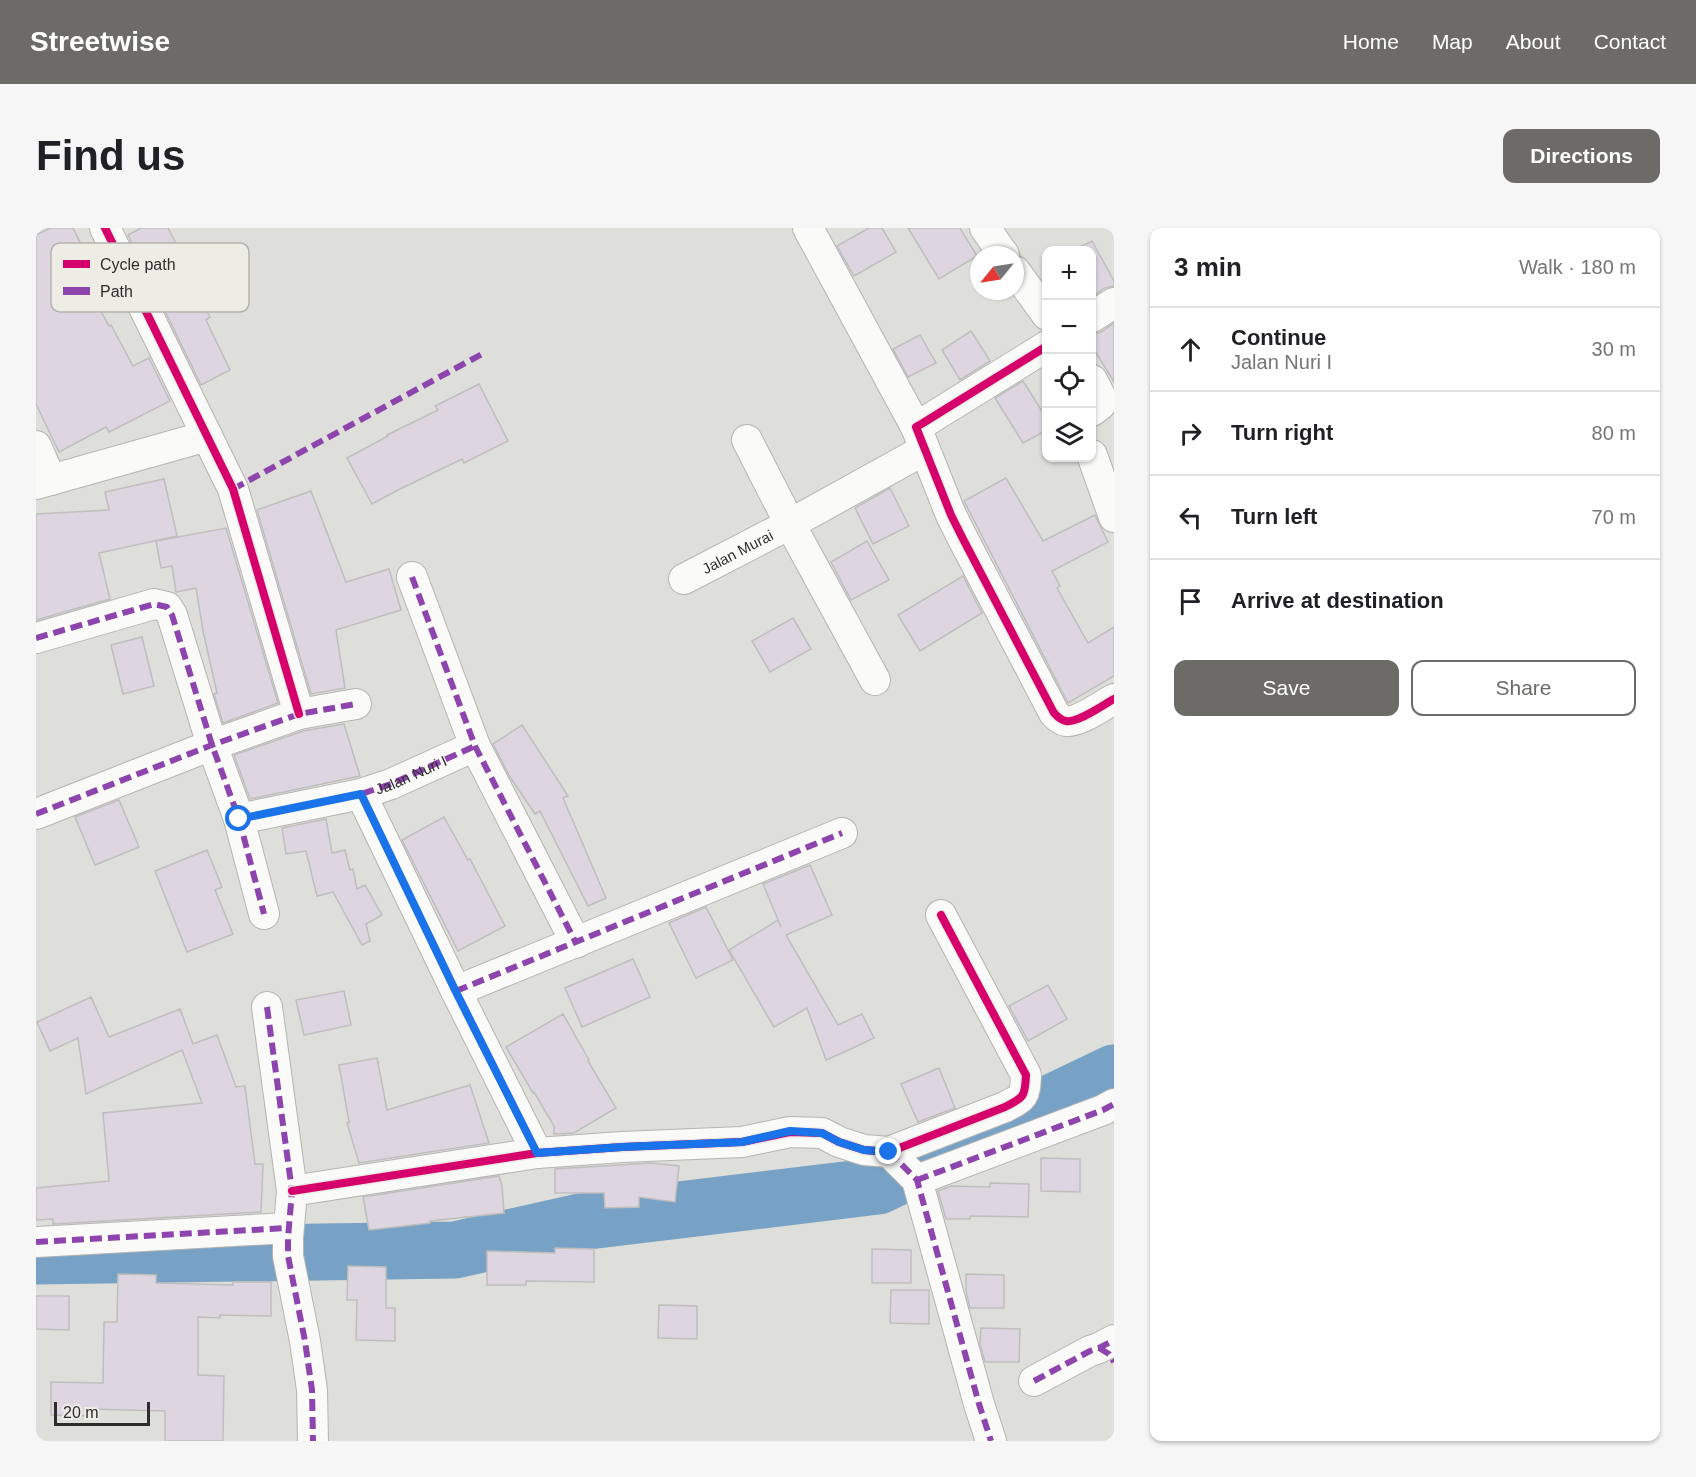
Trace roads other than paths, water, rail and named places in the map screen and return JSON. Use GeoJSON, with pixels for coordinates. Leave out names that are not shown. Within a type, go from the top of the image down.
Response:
{"type":"FeatureCollection","features":[{"type":"Feature","properties":{"kind":"street"},"geometry":{"type":"LineString","coordinates":[[105,228],[112,243]]}},
{"type":"Feature","properties":{"kind":"street"},"geometry":{"type":"LineString","coordinates":[[808,228],[920,438],[963,539],[1054,712],[1059,718],[1069,721],[1112,702]]}},
{"type":"Feature","properties":{"kind":"street"},"geometry":{"type":"LineString","coordinates":[[985,228],[998,246]]}},
{"type":"Feature","properties":{"kind":"street"},"geometry":{"type":"LineString","coordinates":[[1024,283],[1042,308]]}},
{"type":"Feature","properties":{"kind":"street"},"geometry":{"type":"LineString","coordinates":[[1096,314],[1114,303]]}},
{"type":"Feature","properties":{"kind":"street"},"geometry":{"type":"LineString","coordinates":[[146,312],[233,489],[299,714]]}},
{"type":"Feature","properties":{"kind":"street","name":"Jalan Murai"},"geometry":{"type":"LineString","coordinates":[[684,579],[790,524],[920,438],[1042,350]]}},
{"type":"Feature","properties":{"kind":"street"},"geometry":{"type":"LineString","coordinates":[[1096,388],[1102,399],[1101,404],[1096,408]]}},
{"type":"Feature","properties":{"kind":"street"},"geometry":{"type":"LineString","coordinates":[[36,446],[43,482],[207,436]]}},
{"type":"Feature","properties":{"kind":"street"},"geometry":{"type":"LineString","coordinates":[[747,440],[875,680]]}},
{"type":"Feature","properties":{"kind":"street"},"geometry":{"type":"LineString","coordinates":[[1094,462],[1114,517]]}},
{"type":"Feature","properties":{"kind":"street"},"geometry":{"type":"LineString","coordinates":[[412,577],[475,746],[576,943]]}},
{"type":"Feature","properties":{"kind":"street"},"geometry":{"type":"LineString","coordinates":[[36,638],[154,604],[167,607],[172,615],[212,745],[239,819],[264,914]]}},
{"type":"Feature","properties":{"kind":"street"},"geometry":{"type":"LineString","coordinates":[[36,814],[212,745],[299,714],[356,704]]}},
{"type":"Feature","properties":{"kind":"street","name":"Jalan Nuri I"},"geometry":{"type":"LineString","coordinates":[[239,819],[361,794],[402,780],[475,746]]}},
{"type":"Feature","properties":{"kind":"street"},"geometry":{"type":"LineString","coordinates":[[361,794],[456,992],[537,1153]]}},
{"type":"Feature","properties":{"kind":"street"},"geometry":{"type":"LineString","coordinates":[[456,992],[842,833]]}},
{"type":"Feature","properties":{"kind":"street"},"geometry":{"type":"LineString","coordinates":[[904,1168],[1019,1100],[1025,1091],[1026,1075],[941,915]]}},
{"type":"Feature","properties":{"kind":"street"},"geometry":{"type":"LineString","coordinates":[[267,1007],[292,1191],[288,1241],[312,1390],[313,1441]]}},
{"type":"Feature","properties":{"kind":"street"},"geometry":{"type":"LineString","coordinates":[[292,1191],[537,1153],[742,1142],[790,1131],[822,1133],[904,1168],[1103,1110],[1114,1104]]}},
{"type":"Feature","properties":{"kind":"street"},"geometry":{"type":"LineString","coordinates":[[904,1168],[991,1441]]}},
{"type":"Feature","properties":{"kind":"street"},"geometry":{"type":"LineString","coordinates":[[36,1242],[288,1241]]}},
{"type":"Feature","properties":{"kind":"street"},"geometry":{"type":"LineString","coordinates":[[1034,1381],[1090,1351],[1109,1350]]}},
{"type":"Feature","properties":{"kind":"waterway"},"geometry":{"type":"LineString","coordinates":[[36,1256],[455,1250],[580,1222],[878,1186],[1114,1073]]}}]}
